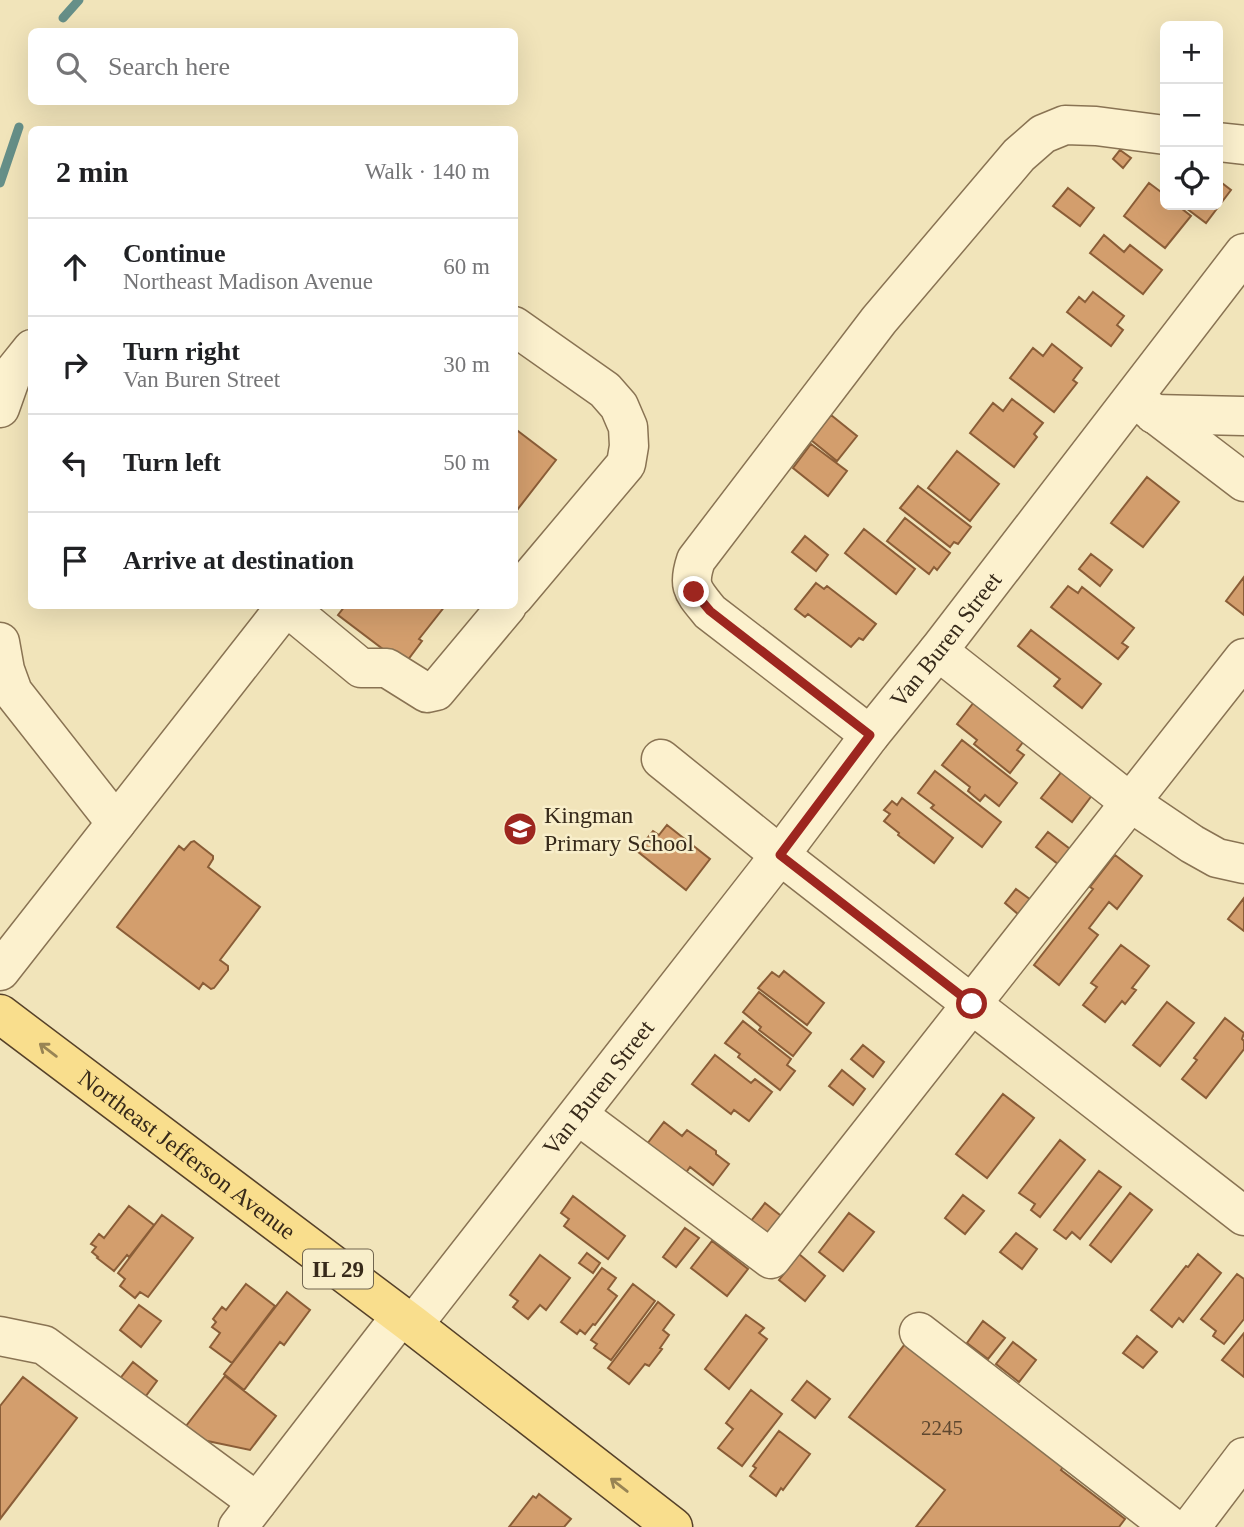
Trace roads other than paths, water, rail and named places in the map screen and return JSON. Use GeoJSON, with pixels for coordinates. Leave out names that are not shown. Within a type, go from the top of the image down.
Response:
{"type":"FeatureCollection","features":[{"type":"Feature","properties":{"kind":"main road","name":"Northeast Jefferson Avenue"},"geometry":{"type":"LineString","coordinates":[[0,1014],[407,1321],[673,1527]]}},
{"type":"Feature","properties":{"kind":"street"},"geometry":{"type":"LineString","coordinates":[[870,735],[710,611],[694,592],[691,575],[696,560],[878,320],[1019,155],[1043,134],[1065,125],[1160,134]]}},
{"type":"Feature","properties":{"kind":"street"},"geometry":{"type":"LineString","coordinates":[[1223,143],[1244,145]]}},
{"type":"Feature","properties":{"kind":"street","name":"Van Buren Street"},"geometry":{"type":"LineString","coordinates":[[247,1515],[578,1115],[870,735],[1144,406],[1244,253]]}},
{"type":"Feature","properties":{"kind":"street"},"geometry":{"type":"LineString","coordinates":[[518,329],[605,390],[619,407],[628,427],[629,446],[626,464],[518,592]]}},
{"type":"Feature","properties":{"kind":"street"},"geometry":{"type":"LineString","coordinates":[[0,408],[12,374],[28,354]]}},
{"type":"Feature","properties":{"kind":"street"},"geometry":{"type":"LineString","coordinates":[[1144,406],[1244,416]]}},
{"type":"Feature","properties":{"kind":"street"},"geometry":{"type":"LineString","coordinates":[[1144,406],[1244,482]]}},
{"type":"Feature","properties":{"kind":"street"},"geometry":{"type":"LineString","coordinates":[[0,971],[284,609]]}},
{"type":"Feature","properties":{"kind":"street"},"geometry":{"type":"LineString","coordinates":[[290,609],[361,668],[387,668],[427,693],[436,691],[504,609]]}},
{"type":"Feature","properties":{"kind":"street"},"geometry":{"type":"LineString","coordinates":[[0,642],[5,670],[13,692],[116,823]]}},
{"type":"Feature","properties":{"kind":"street"},"geometry":{"type":"LineString","coordinates":[[938,651],[1131,802],[1217,858],[1244,864]]}},
{"type":"Feature","properties":{"kind":"street"},"geometry":{"type":"LineString","coordinates":[[578,1115],[771,1259],[1244,658]]}},
{"type":"Feature","properties":{"kind":"street"},"geometry":{"type":"LineString","coordinates":[[661,759],[780,855],[1244,1216]]}},
{"type":"Feature","properties":{"kind":"street"},"geometry":{"type":"LineString","coordinates":[[919,1332],[1171,1527]]}},
{"type":"Feature","properties":{"kind":"street"},"geometry":{"type":"LineString","coordinates":[[0,1336],[44,1345],[247,1515]]}},
{"type":"Feature","properties":{"kind":"street"},"geometry":{"type":"LineString","coordinates":[[1191,1527],[1244,1457]]}},
{"type":"Feature","properties":{"kind":"waterway"},"geometry":{"type":"LineString","coordinates":[[63,18],[79,0]]}},
{"type":"Feature","properties":{"kind":"waterway"},"geometry":{"type":"LineString","coordinates":[[0,183],[19,127]]}},
{"type":"Feature","properties":{"kind":"place","name":"Kingman Primary School"},"geometry":{"type":"Point","coordinates":[520,829]}}]}
